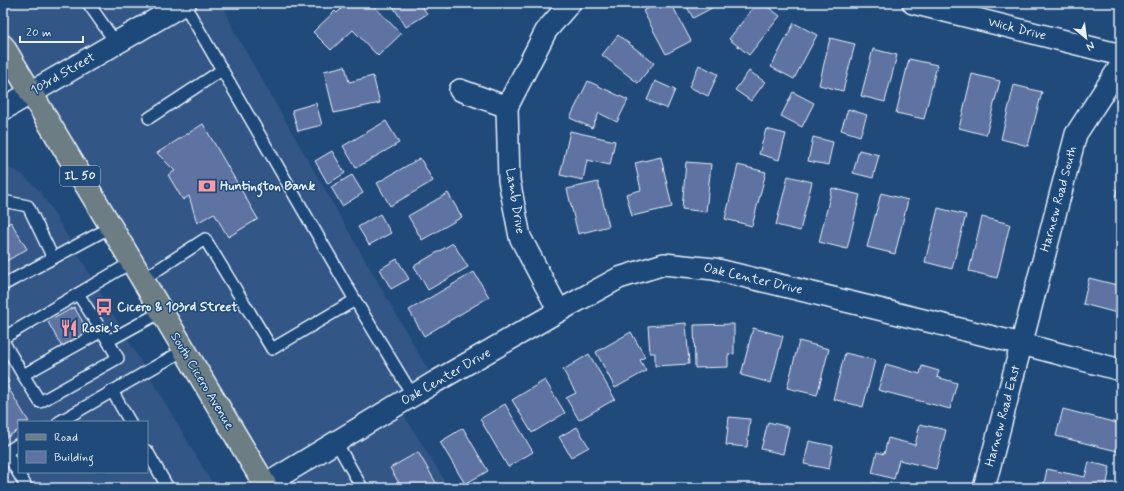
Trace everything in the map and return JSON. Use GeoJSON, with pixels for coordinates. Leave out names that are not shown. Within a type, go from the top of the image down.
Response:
{"type":"FeatureCollection","features":[{"type":"Feature","properties":{"kind":"main road","name":"103rd Street"},"geometry":{"type":"LineString","coordinates":[[3,109],[184,3]]}},
{"type":"Feature","properties":{"kind":"main road","name":"South Cicero Avenue"},"geometry":{"type":"LineString","coordinates":[[3,46],[266,486]]}},
{"type":"Feature","properties":{"kind":"street","name":"Lamb Drive"},"geometry":{"type":"LineString","coordinates":[[559,311],[520,238],[509,180],[507,107],[546,31],[570,3]]}},
{"type":"Feature","properties":{"kind":"street","name":"Wick Drive"},"geometry":{"type":"LineString","coordinates":[[913,3],[1121,55]]}},
{"type":"Feature","properties":{"kind":"street","name":"Harnew Road South"},"geometry":{"type":"LineString","coordinates":[[1022,344],[1076,134],[1121,65]]}},
{"type":"Feature","properties":{"kind":"street"},"geometry":{"type":"LineString","coordinates":[[460,90],[507,107]]}},
{"type":"Feature","properties":{"kind":"street","name":"Oak Center Drive"},"geometry":{"type":"LineString","coordinates":[[266,486],[413,396],[559,311],[619,278],[664,264],[714,269],[1022,344],[1121,370]]}},
{"type":"Feature","properties":{"kind":"street","name":"Harnew Road East"},"geometry":{"type":"LineString","coordinates":[[984,488],[1022,344]]}},
{"type":"Feature","properties":{"kind":"lane"},"geometry":{"type":"LineString","coordinates":[[88,3],[116,43]]}},
{"type":"Feature","properties":{"kind":"lane"},"geometry":{"type":"LineString","coordinates":[[184,3],[355,300],[413,396]]}},
{"type":"Feature","properties":{"kind":"lane"},"geometry":{"type":"LineString","coordinates":[[149,118],[222,70]]}},
{"type":"Feature","properties":{"kind":"lane"},"geometry":{"type":"LineString","coordinates":[[3,201],[28,206],[53,258]]}},
{"type":"Feature","properties":{"kind":"lane"},"geometry":{"type":"LineString","coordinates":[[3,285],[111,227]]}},
{"type":"Feature","properties":{"kind":"lane"},"geometry":{"type":"LineString","coordinates":[[3,338],[78,294],[137,271],[205,239],[272,349],[355,300]]}},
{"type":"Feature","properties":{"kind":"lane"},"geometry":{"type":"LineString","coordinates":[[3,341],[40,402],[118,358],[78,294]]}},
{"type":"Feature","properties":{"kind":"lane"},"geometry":{"type":"LineString","coordinates":[[108,341],[161,312]]}},
{"type":"Feature","properties":{"kind":"lane"},"geometry":{"type":"LineString","coordinates":[[23,375],[102,332]]}},
{"type":"Feature","properties":{"kind":"lane"},"geometry":{"type":"LineString","coordinates":[[60,421],[184,350]]}},
{"type":"Feature","properties":{"kind":"lane"},"geometry":{"type":"LineString","coordinates":[[112,391],[129,421]]}},
{"type":"Feature","properties":{"kind":"lane"},"geometry":{"type":"LineString","coordinates":[[336,442],[362,488]]}},
{"type":"Feature","properties":{"kind":"lane"},"geometry":{"type":"LineString","coordinates":[[18,445],[4,453],[27,488]]}},
{"type":"Feature","properties":{"kind":"lane"},"geometry":{"type":"LineString","coordinates":[[148,453],[168,488]]}},
{"type":"Feature","properties":{"kind":"shaded area"},"geometry":{"type":"Polygon","coordinates":[[[3,3],[223,3],[233,29],[435,382],[398,405],[449,488],[267,488],[3,46],[3,3]]]}},
{"type":"Feature","properties":{"kind":"shaded area"},"geometry":{"type":"Polygon","coordinates":[[[3,165],[22,174],[40,191],[215,488],[3,488],[3,165]]]}},
{"type":"Feature","properties":{"kind":"building"},"geometry":{"type":"Polygon","coordinates":[[[347,3],[371,3],[401,34],[378,56],[353,30],[331,50],[313,32],[335,11],[337,13],[347,3]]]}},
{"type":"Feature","properties":{"kind":"building"},"geometry":{"type":"Polygon","coordinates":[[[391,3],[420,3],[427,14],[406,27],[391,3]]]}},
{"type":"Feature","properties":{"kind":"building"},"geometry":{"type":"Polygon","coordinates":[[[445,3],[457,3],[448,8],[445,3]]]}},
{"type":"Feature","properties":{"kind":"building"},"geometry":{"type":"Polygon","coordinates":[[[659,3],[671,3],[691,41],[666,54],[643,11],[659,3]]]}},
{"type":"Feature","properties":{"kind":"building"},"geometry":{"type":"Polygon","coordinates":[[[685,3],[721,3],[693,18],[685,3]]]}},
{"type":"Feature","properties":{"kind":"building"},"geometry":{"type":"Polygon","coordinates":[[[757,3],[763,3],[780,16],[749,55],[729,39],[757,3]]]}},
{"type":"Feature","properties":{"kind":"building"},"geometry":{"type":"Polygon","coordinates":[[[794,23],[817,35],[794,79],[771,67],[794,23]]]}},
{"type":"Feature","properties":{"kind":"building"},"geometry":{"type":"Polygon","coordinates":[[[618,35],[654,63],[638,83],[602,55],[618,35]]]}},
{"type":"Feature","properties":{"kind":"building"},"geometry":{"type":"Polygon","coordinates":[[[830,38],[855,44],[843,91],[819,85],[830,38]]]}},
{"type":"Feature","properties":{"kind":"building"},"geometry":{"type":"Polygon","coordinates":[[[873,49],[897,55],[885,102],[861,96],[873,49]]]}},
{"type":"Feature","properties":{"kind":"building"},"geometry":{"type":"Polygon","coordinates":[[[909,59],[937,65],[924,119],[896,113],[909,59]]]}},
{"type":"Feature","properties":{"kind":"building"},"geometry":{"type":"Polygon","coordinates":[[[699,65],[718,74],[708,96],[689,87],[699,65]]]}},
{"type":"Feature","properties":{"kind":"building"},"geometry":{"type":"Polygon","coordinates":[[[345,66],[349,82],[373,76],[380,103],[334,113],[324,71],[345,66]]]}},
{"type":"Feature","properties":{"kind":"building"},"geometry":{"type":"Polygon","coordinates":[[[749,71],[765,82],[751,101],[735,90],[749,71]]]}},
{"type":"Feature","properties":{"kind":"building"},"geometry":{"type":"Polygon","coordinates":[[[972,74],[1000,81],[986,135],[959,128],[972,74]]]}},
{"type":"Feature","properties":{"kind":"building"},"geometry":{"type":"Polygon","coordinates":[[[588,81],[628,100],[617,122],[599,113],[592,128],[570,118],[588,81]]]}},
{"type":"Feature","properties":{"kind":"building"},"geometry":{"type":"Polygon","coordinates":[[[655,81],[675,90],[667,109],[647,100],[655,81]]]}},
{"type":"Feature","properties":{"kind":"building"},"geometry":{"type":"Polygon","coordinates":[[[1014,85],[1042,92],[1028,146],[1001,139],[1014,85]]]}},
{"type":"Feature","properties":{"kind":"building"},"geometry":{"type":"Polygon","coordinates":[[[793,92],[814,103],[802,127],[781,116],[793,92]]]}},
{"type":"Feature","properties":{"kind":"building"},"geometry":{"type":"Polygon","coordinates":[[[316,103],[322,125],[298,131],[292,110],[316,103]]]}},
{"type":"Feature","properties":{"kind":"building"},"geometry":{"type":"Polygon","coordinates":[[[848,109],[867,115],[860,136],[841,130],[848,109]]]}},
{"type":"Feature","properties":{"kind":"building"},"geometry":{"type":"Polygon","coordinates":[[[386,121],[399,143],[356,168],[343,146],[386,121]]]}},
{"type":"Feature","properties":{"kind":"building","name":"Huntington Bank"},"geometry":{"type":"Polygon","coordinates":[[[203,124],[258,219],[228,237],[214,213],[197,223],[189,196],[183,200],[168,175],[175,171],[157,153],[203,124]]]}},
{"type":"Feature","properties":{"kind":"building"},"geometry":{"type":"Polygon","coordinates":[[[766,129],[786,134],[779,160],[759,154],[766,129]]]}},
{"type":"Feature","properties":{"kind":"building"},"geometry":{"type":"Polygon","coordinates":[[[570,131],[615,141],[610,165],[587,160],[583,180],[560,175],[570,131]]]}},
{"type":"Feature","properties":{"kind":"building"},"geometry":{"type":"Polygon","coordinates":[[[813,137],[833,142],[828,165],[808,161],[813,137]]]}},
{"type":"Feature","properties":{"kind":"building"},"geometry":{"type":"Polygon","coordinates":[[[859,150],[879,155],[873,178],[853,173],[859,150]]]}},
{"type":"Feature","properties":{"kind":"building"},"geometry":{"type":"Polygon","coordinates":[[[332,151],[345,173],[328,184],[315,161],[332,151]]]}},
{"type":"Feature","properties":{"kind":"building"},"geometry":{"type":"Polygon","coordinates":[[[661,157],[672,207],[632,216],[626,194],[641,190],[635,163],[661,157]]]}},
{"type":"Feature","properties":{"kind":"building"},"geometry":{"type":"Polygon","coordinates":[[[420,158],[433,181],[390,206],[377,183],[420,158]]]}},
{"type":"Feature","properties":{"kind":"building"},"geometry":{"type":"Polygon","coordinates":[[[686,162],[711,164],[706,212],[682,209],[686,162]]]}},
{"type":"Feature","properties":{"kind":"building"},"geometry":{"type":"Polygon","coordinates":[[[738,165],[766,172],[752,226],[725,219],[738,165]]]}},
{"type":"Feature","properties":{"kind":"building"},"geometry":{"type":"Polygon","coordinates":[[[352,175],[363,193],[342,206],[331,187],[352,175]]]}},
{"type":"Feature","properties":{"kind":"building"},"geometry":{"type":"Polygon","coordinates":[[[788,176],[812,182],[800,231],[776,225],[788,176]]]}},
{"type":"Feature","properties":{"kind":"building"},"geometry":{"type":"Polygon","coordinates":[[[1121,178],[1121,198],[1115,196],[1121,178]]]}},
{"type":"Feature","properties":{"kind":"building"},"geometry":{"type":"Polygon","coordinates":[[[598,182],[609,226],[578,234],[567,189],[598,182]]]}},
{"type":"Feature","properties":{"kind":"building"},"geometry":{"type":"Polygon","coordinates":[[[832,188],[860,195],[847,249],[819,242],[832,188]]]}},
{"type":"Feature","properties":{"kind":"building"},"geometry":{"type":"Polygon","coordinates":[[[448,193],[462,217],[422,240],[408,216],[448,193]]]}},
{"type":"Feature","properties":{"kind":"building"},"geometry":{"type":"Polygon","coordinates":[[[881,193],[908,200],[895,254],[867,247],[881,193]]]}},
{"type":"Feature","properties":{"kind":"building"},"geometry":{"type":"Polygon","coordinates":[[[938,208],[966,215],[952,269],[925,262],[938,208]]]}},
{"type":"Feature","properties":{"kind":"building"},"geometry":{"type":"Polygon","coordinates":[[[380,214],[391,233],[369,245],[358,227],[380,214]]]}},
{"type":"Feature","properties":{"kind":"building"},"geometry":{"type":"Polygon","coordinates":[[[982,217],[1010,224],[997,278],[969,271],[982,217]]]}},
{"type":"Feature","properties":{"kind":"building"},"geometry":{"type":"Polygon","coordinates":[[[11,222],[27,249],[3,263],[3,226],[11,222]]]}},
{"type":"Feature","properties":{"kind":"building"},"geometry":{"type":"Polygon","coordinates":[[[453,243],[468,267],[428,290],[414,266],[453,243]]]}},
{"type":"Feature","properties":{"kind":"building"},"geometry":{"type":"Polygon","coordinates":[[[397,259],[409,279],[391,289],[380,269],[397,259]]]}},
{"type":"Feature","properties":{"kind":"building"},"geometry":{"type":"Polygon","coordinates":[[[474,272],[489,297],[424,336],[409,310],[474,272]]]}},
{"type":"Feature","properties":{"kind":"building"},"geometry":{"type":"Polygon","coordinates":[[[1089,278],[1121,286],[1121,314],[1083,304],[1089,278]]]}},
{"type":"Feature","properties":{"kind":"building","name":"Rosie's"},"geometry":{"type":"Polygon","coordinates":[[[74,307],[90,334],[63,349],[48,322],[74,307]]]}},
{"type":"Feature","properties":{"kind":"building"},"geometry":{"type":"Polygon","coordinates":[[[686,323],[689,364],[655,366],[655,353],[650,353],[648,326],[686,323]]]}},
{"type":"Feature","properties":{"kind":"building"},"geometry":{"type":"Polygon","coordinates":[[[734,324],[734,354],[728,355],[728,367],[695,368],[694,325],[734,324]]]}},
{"type":"Feature","properties":{"kind":"building"},"geometry":{"type":"Polygon","coordinates":[[[753,328],[783,336],[771,383],[741,375],[753,328]]]}},
{"type":"Feature","properties":{"kind":"building"},"geometry":{"type":"Polygon","coordinates":[[[631,332],[645,357],[640,360],[646,371],[615,388],[596,352],[631,332]]]}},
{"type":"Feature","properties":{"kind":"building"},"geometry":{"type":"Polygon","coordinates":[[[799,341],[829,349],[817,395],[787,388],[799,341]]]}},
{"type":"Feature","properties":{"kind":"building"},"geometry":{"type":"Polygon","coordinates":[[[845,353],[875,360],[863,407],[833,399],[845,353]]]}},
{"type":"Feature","properties":{"kind":"building"},"geometry":{"type":"Polygon","coordinates":[[[589,354],[615,399],[579,420],[566,398],[576,393],[563,370],[589,354]]]}},
{"type":"Feature","properties":{"kind":"building"},"geometry":{"type":"Polygon","coordinates":[[[886,364],[920,374],[922,366],[939,371],[937,377],[957,383],[950,409],[878,390],[886,364]]]}},
{"type":"Feature","properties":{"kind":"building"},"geometry":{"type":"Polygon","coordinates":[[[3,371],[9,382],[6,384],[28,421],[18,421],[18,431],[3,439],[3,371]]]}},
{"type":"Feature","properties":{"kind":"building"},"geometry":{"type":"Polygon","coordinates":[[[545,380],[565,413],[532,433],[512,400],[545,380]]]}},
{"type":"Feature","properties":{"kind":"building"},"geometry":{"type":"Polygon","coordinates":[[[505,404],[533,452],[508,467],[480,419],[505,404]]]}},
{"type":"Feature","properties":{"kind":"building"},"geometry":{"type":"Polygon","coordinates":[[[1063,409],[1121,424],[1121,452],[1056,436],[1063,409]]]}},
{"type":"Feature","properties":{"kind":"building"},"geometry":{"type":"Polygon","coordinates":[[[729,417],[750,419],[747,447],[726,445],[729,417]]]}},
{"type":"Feature","properties":{"kind":"building"},"geometry":{"type":"Polygon","coordinates":[[[768,422],[789,427],[783,454],[761,449],[768,422]]]}},
{"type":"Feature","properties":{"kind":"building"},"geometry":{"type":"Polygon","coordinates":[[[920,424],[946,430],[936,469],[899,460],[894,479],[872,473],[877,452],[884,454],[888,438],[915,445],[920,424]]]}},
{"type":"Feature","properties":{"kind":"building"},"geometry":{"type":"Polygon","coordinates":[[[577,427],[589,447],[571,457],[559,437],[577,427]]]}},
{"type":"Feature","properties":{"kind":"building"},"geometry":{"type":"Polygon","coordinates":[[[463,428],[488,471],[465,484],[440,442],[463,428]]]}},
{"type":"Feature","properties":{"kind":"building"},"geometry":{"type":"Polygon","coordinates":[[[809,441],[833,446],[829,469],[804,464],[809,441]]]}},
{"type":"Feature","properties":{"kind":"building"},"geometry":{"type":"Polygon","coordinates":[[[418,452],[439,488],[402,488],[390,468],[418,452]]]}},
{"type":"Feature","properties":{"kind":"building"},"geometry":{"type":"Polygon","coordinates":[[[1089,462],[1110,467],[1106,488],[1043,488],[1047,469],[1085,477],[1089,462]]]}},
{"type":"Feature","properties":{"kind":"building"},"geometry":{"type":"Polygon","coordinates":[[[873,483],[897,487],[897,488],[872,488],[873,483]]]}},
{"type":"Feature","properties":{"kind":"place","name":"Huntington Bank"},"geometry":{"type":"Point","coordinates":[207,186]}},
{"type":"Feature","properties":{"kind":"place","name":"Cicero & 103rd Street"},"geometry":{"type":"Point","coordinates":[104,307]}},
{"type":"Feature","properties":{"kind":"place","name":"Rosie's"},"geometry":{"type":"Point","coordinates":[69,328]}}]}
